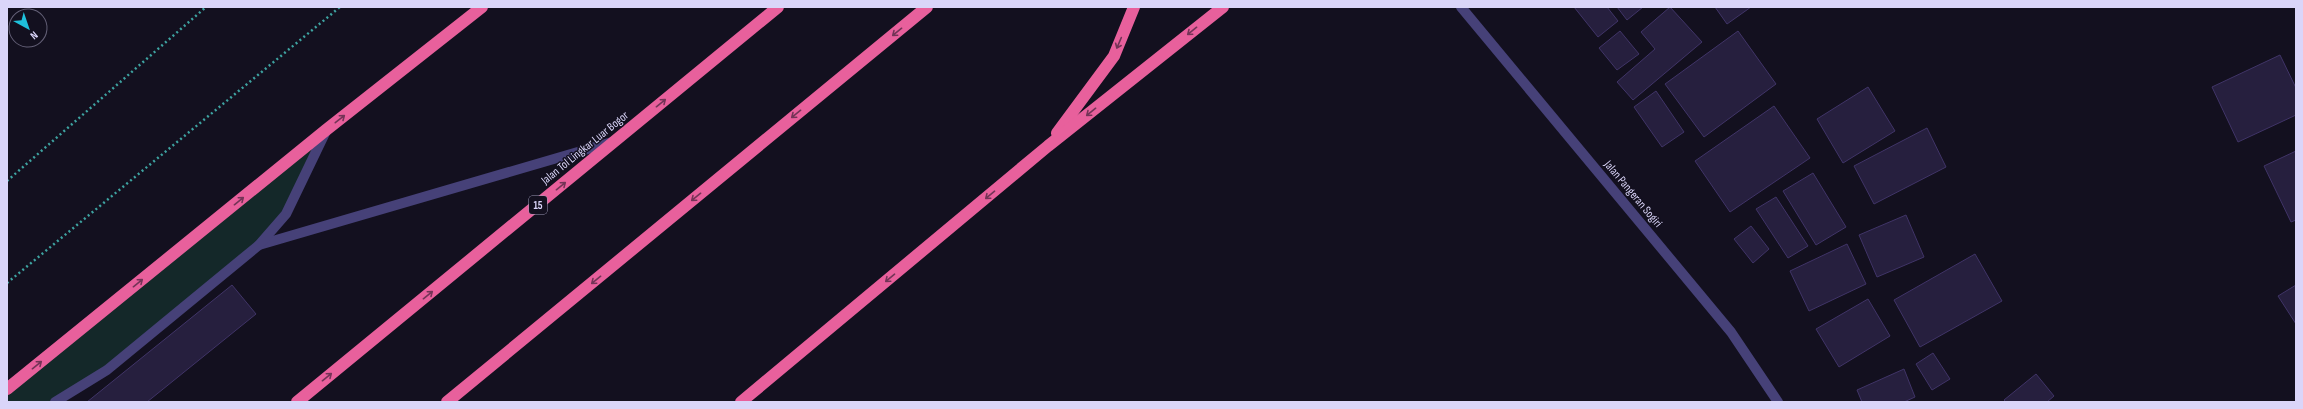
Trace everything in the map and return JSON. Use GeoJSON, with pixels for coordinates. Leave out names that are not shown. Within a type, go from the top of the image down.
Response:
{"type":"FeatureCollection","features":[{"type":"Feature","properties":{"kind":"highway"},"geometry":{"type":"LineString","coordinates":[[7,389],[326,130],[482,7]]}},
{"type":"Feature","properties":{"kind":"highway","name":"Jalan Tol Lingkar Luar Bogor"},"geometry":{"type":"LineString","coordinates":[[297,402],[778,7]]}},
{"type":"Feature","properties":{"kind":"highway"},"geometry":{"type":"LineString","coordinates":[[447,402],[927,7]]}},
{"type":"Feature","properties":{"kind":"highway"},"geometry":{"type":"LineString","coordinates":[[1048,146],[1114,56],[1134,7]]}},
{"type":"Feature","properties":{"kind":"highway"},"geometry":{"type":"LineString","coordinates":[[741,402],[1048,146],[1223,7]]}},
{"type":"Feature","properties":{"kind":"street","name":"Jalan Pangeran Sogiri"},"geometry":{"type":"LineString","coordinates":[[1461,7],[1731,332],[1778,402]]}},
{"type":"Feature","properties":{"kind":"street"},"geometry":{"type":"LineString","coordinates":[[55,402],[107,370],[259,245],[286,214],[326,130]]}},
{"type":"Feature","properties":{"kind":"street"},"geometry":{"type":"LineString","coordinates":[[259,245],[614,142]]}},
{"type":"Feature","properties":{"kind":"path"},"geometry":{"type":"LineString","coordinates":[[7,181],[206,7]]}},
{"type":"Feature","properties":{"kind":"path"},"geometry":{"type":"LineString","coordinates":[[7,282],[340,7]]}},
{"type":"Feature","properties":{"kind":"green space"},"geometry":{"type":"Polygon","coordinates":[[[326,130],[286,214],[259,245],[107,370],[55,402],[7,402],[7,389],[326,130]]]}},
{"type":"Feature","properties":{"kind":"building"},"geometry":{"type":"Polygon","coordinates":[[[1574,7],[1607,7],[1618,21],[1598,37],[1574,7]]]}},
{"type":"Feature","properties":{"kind":"building"},"geometry":{"type":"Polygon","coordinates":[[[1617,7],[1643,7],[1627,20],[1617,7]]]}},
{"type":"Feature","properties":{"kind":"building"},"geometry":{"type":"Polygon","coordinates":[[[1670,7],[1702,42],[1633,100],[1617,82],[1655,49],[1641,32],[1670,7]]]}},
{"type":"Feature","properties":{"kind":"building"},"geometry":{"type":"Polygon","coordinates":[[[1715,7],[1751,7],[1727,24],[1715,7]]]}},
{"type":"Feature","properties":{"kind":"building"},"geometry":{"type":"Polygon","coordinates":[[[1620,31],[1639,54],[1617,70],[1599,48],[1620,31]]]}},
{"type":"Feature","properties":{"kind":"building"},"geometry":{"type":"Polygon","coordinates":[[[1738,31],[1776,84],[1704,137],[1665,84],[1738,31]]]}},
{"type":"Feature","properties":{"kind":"building"},"geometry":{"type":"Polygon","coordinates":[[[2280,55],[2296,88],[2296,115],[2238,142],[2212,87],[2280,55]]]}},
{"type":"Feature","properties":{"kind":"building"},"geometry":{"type":"Polygon","coordinates":[[[1868,87],[1895,131],[1843,163],[1817,119],[1868,87]]]}},
{"type":"Feature","properties":{"kind":"building"},"geometry":{"type":"Polygon","coordinates":[[[1656,91],[1684,132],[1662,147],[1634,107],[1656,91]]]}},
{"type":"Feature","properties":{"kind":"building"},"geometry":{"type":"Polygon","coordinates":[[[1774,106],[1810,158],[1730,212],[1695,161],[1774,106]]]}},
{"type":"Feature","properties":{"kind":"building"},"geometry":{"type":"Polygon","coordinates":[[[1927,128],[1946,167],[1874,204],[1854,166],[1927,128]]]}},
{"type":"Feature","properties":{"kind":"building"},"geometry":{"type":"Polygon","coordinates":[[[2296,151],[2296,220],[2291,222],[2264,166],[2296,151]]]}},
{"type":"Feature","properties":{"kind":"building"},"geometry":{"type":"Polygon","coordinates":[[[1813,173],[1846,227],[1816,245],[1783,191],[1813,173]]]}},
{"type":"Feature","properties":{"kind":"building"},"geometry":{"type":"Polygon","coordinates":[[[1776,197],[1808,246],[1788,258],[1756,209],[1776,197]]]}},
{"type":"Feature","properties":{"kind":"building"},"geometry":{"type":"Polygon","coordinates":[[[1906,215],[1924,257],[1877,277],[1859,235],[1906,215]]]}},
{"type":"Feature","properties":{"kind":"building"},"geometry":{"type":"Polygon","coordinates":[[[1751,226],[1769,249],[1753,263],[1734,239],[1751,226]]]}},
{"type":"Feature","properties":{"kind":"building"},"geometry":{"type":"Polygon","coordinates":[[[1847,244],[1866,284],[1809,311],[1790,271],[1847,244]]]}},
{"type":"Feature","properties":{"kind":"building"},"geometry":{"type":"Polygon","coordinates":[[[1975,254],[2002,301],[1920,347],[1894,300],[1975,254]]]}},
{"type":"Feature","properties":{"kind":"building"},"geometry":{"type":"Polygon","coordinates":[[[232,285],[256,314],[147,402],[87,402],[232,285]]]}},
{"type":"Feature","properties":{"kind":"building"},"geometry":{"type":"Polygon","coordinates":[[[2296,285],[2296,324],[2278,296],[2296,285]]]}},
{"type":"Feature","properties":{"kind":"building"},"geometry":{"type":"Polygon","coordinates":[[[1868,299],[1890,336],[1839,367],[1816,329],[1868,299]]]}},
{"type":"Feature","properties":{"kind":"building"},"geometry":{"type":"Polygon","coordinates":[[[1933,353],[1950,379],[1932,390],[1916,364],[1933,353]]]}},
{"type":"Feature","properties":{"kind":"building"},"geometry":{"type":"Polygon","coordinates":[[[1904,369],[1915,397],[1904,402],[1862,402],[1857,390],[1904,369]]]}},
{"type":"Feature","properties":{"kind":"building"},"geometry":{"type":"Polygon","coordinates":[[[2036,374],[2054,396],[2047,402],[2006,402],[2004,400],[2036,374]]]}}]}
